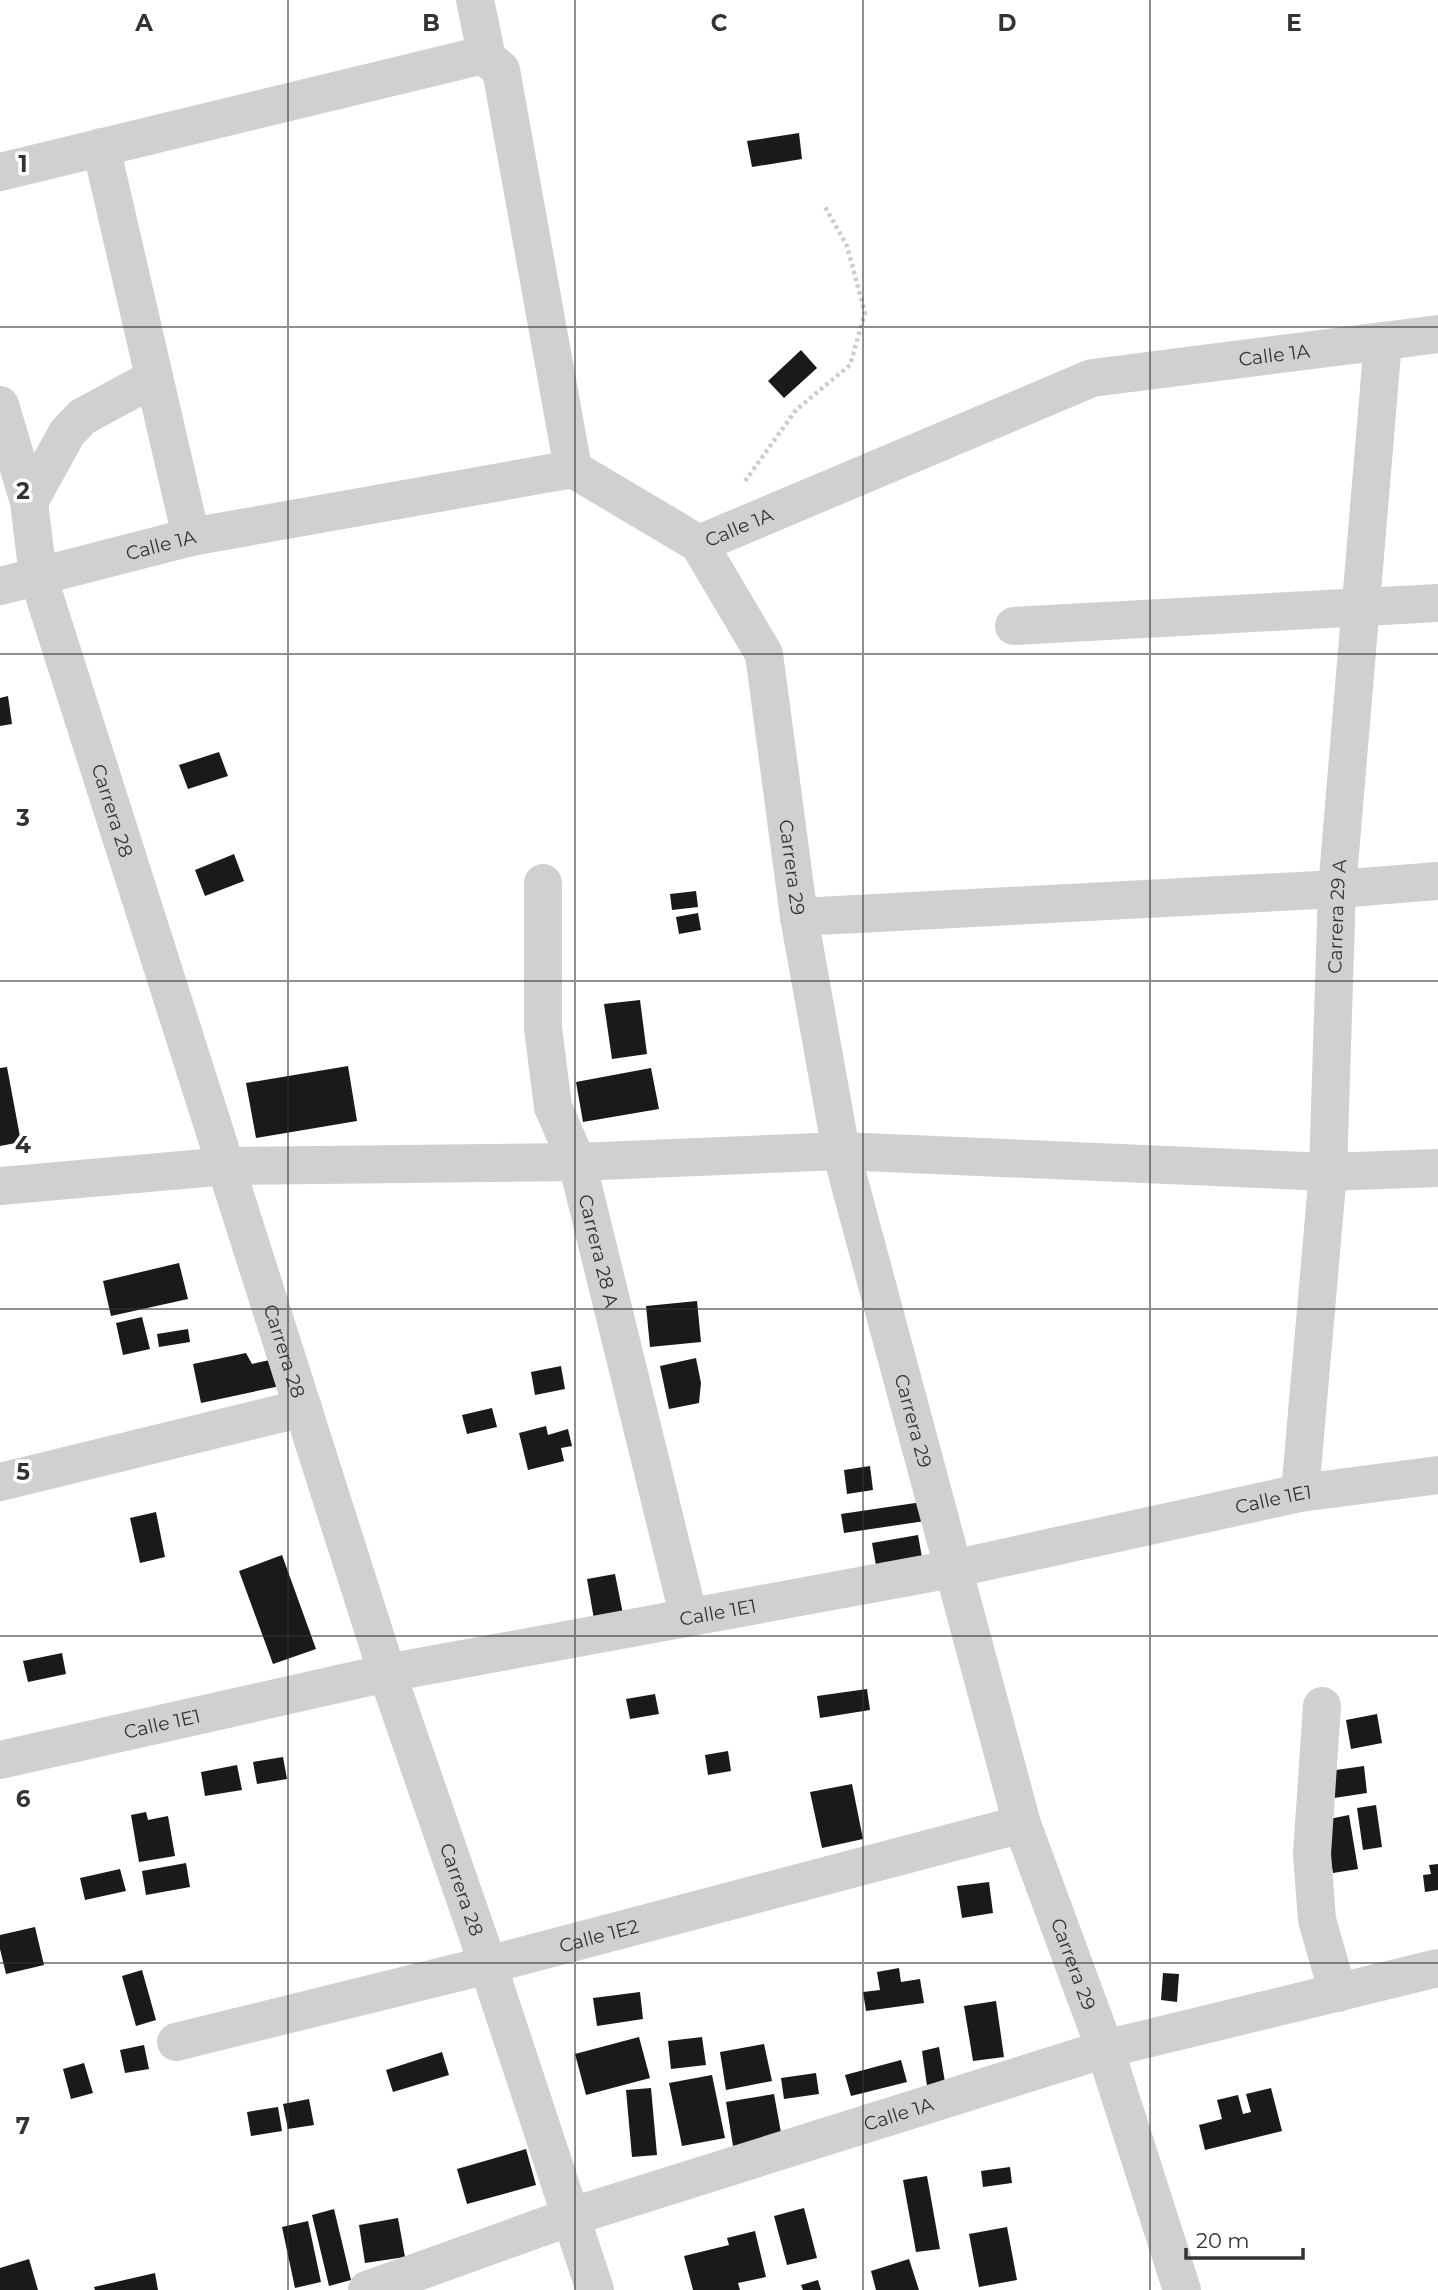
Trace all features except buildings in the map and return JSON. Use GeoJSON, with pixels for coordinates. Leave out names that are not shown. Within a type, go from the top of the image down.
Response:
{"type":"FeatureCollection","features":[{"type":"Feature","properties":{"kind":"street"},"geometry":{"type":"LineString","coordinates":[[475,0],[487,58]]}},
{"type":"Feature","properties":{"kind":"street"},"geometry":{"type":"LineString","coordinates":[[0,172],[475,58],[487,58],[501,70],[573,468]]}},
{"type":"Feature","properties":{"kind":"street"},"geometry":{"type":"LineString","coordinates":[[102,147],[191,537]]}},
{"type":"Feature","properties":{"kind":"street","name":"Calle 1A"},"geometry":{"type":"LineString","coordinates":[[0,586],[191,537],[573,468],[699,544],[1092,378],[1438,334]]}},
{"type":"Feature","properties":{"kind":"street","name":"Carrera 29 A"},"geometry":{"type":"LineString","coordinates":[[1300,1493],[1328,1172],[1337,889],[1383,341]]}},
{"type":"Feature","properties":{"kind":"street"},"geometry":{"type":"LineString","coordinates":[[29,502],[66,433],[82,417],[154,378]]}},
{"type":"Feature","properties":{"kind":"street","name":"Carrera 28"},"geometry":{"type":"LineString","coordinates":[[0,405],[29,502],[38,576],[387,1673],[488,1965],[595,2290]]}},
{"type":"Feature","properties":{"kind":"street","name":"Carrera 29"},"geometry":{"type":"LineString","coordinates":[[699,544],[764,653],[799,917],[841,1151],[1022,1824],[1105,2049],[1182,2290]]}},
{"type":"Feature","properties":{"kind":"street"},"geometry":{"type":"LineString","coordinates":[[1014,626],[1438,603]]}},
{"type":"Feature","properties":{"kind":"street"},"geometry":{"type":"LineString","coordinates":[[799,917],[1337,889],[1438,881]]}},
{"type":"Feature","properties":{"kind":"street","name":"Carrera 28 A"},"geometry":{"type":"LineString","coordinates":[[543,883],[543,1028],[553,1107],[577,1161],[689,1618]]}},
{"type":"Feature","properties":{"kind":"street"},"geometry":{"type":"LineString","coordinates":[[0,1186],[227,1166],[577,1161],[841,1151],[1328,1172],[1438,1168]]}},
{"type":"Feature","properties":{"kind":"street"},"geometry":{"type":"LineString","coordinates":[[0,1482],[303,1408]]}},
{"type":"Feature","properties":{"kind":"street","name":"Calle 1E1"},"geometry":{"type":"LineString","coordinates":[[0,1760],[387,1673],[952,1569],[1300,1493],[1438,1475]]}},
{"type":"Feature","properties":{"kind":"street"},"geometry":{"type":"LineString","coordinates":[[1322,1706],[1312,1854],[1317,1920],[1338,1993]]}},
{"type":"Feature","properties":{"kind":"street","name":"Calle 1E2"},"geometry":{"type":"LineString","coordinates":[[176,2042],[488,1965],[1022,1824]]}},
{"type":"Feature","properties":{"kind":"street","name":"Calle 1A"},"geometry":{"type":"LineString","coordinates":[[367,2290],[570,2217],[1105,2049],[1438,1968]]}},
{"type":"Feature","properties":{"kind":"path"},"geometry":{"type":"LineString","coordinates":[[740,488],[796,410],[850,365],[865,313],[847,246],[825,207]]}}]}
